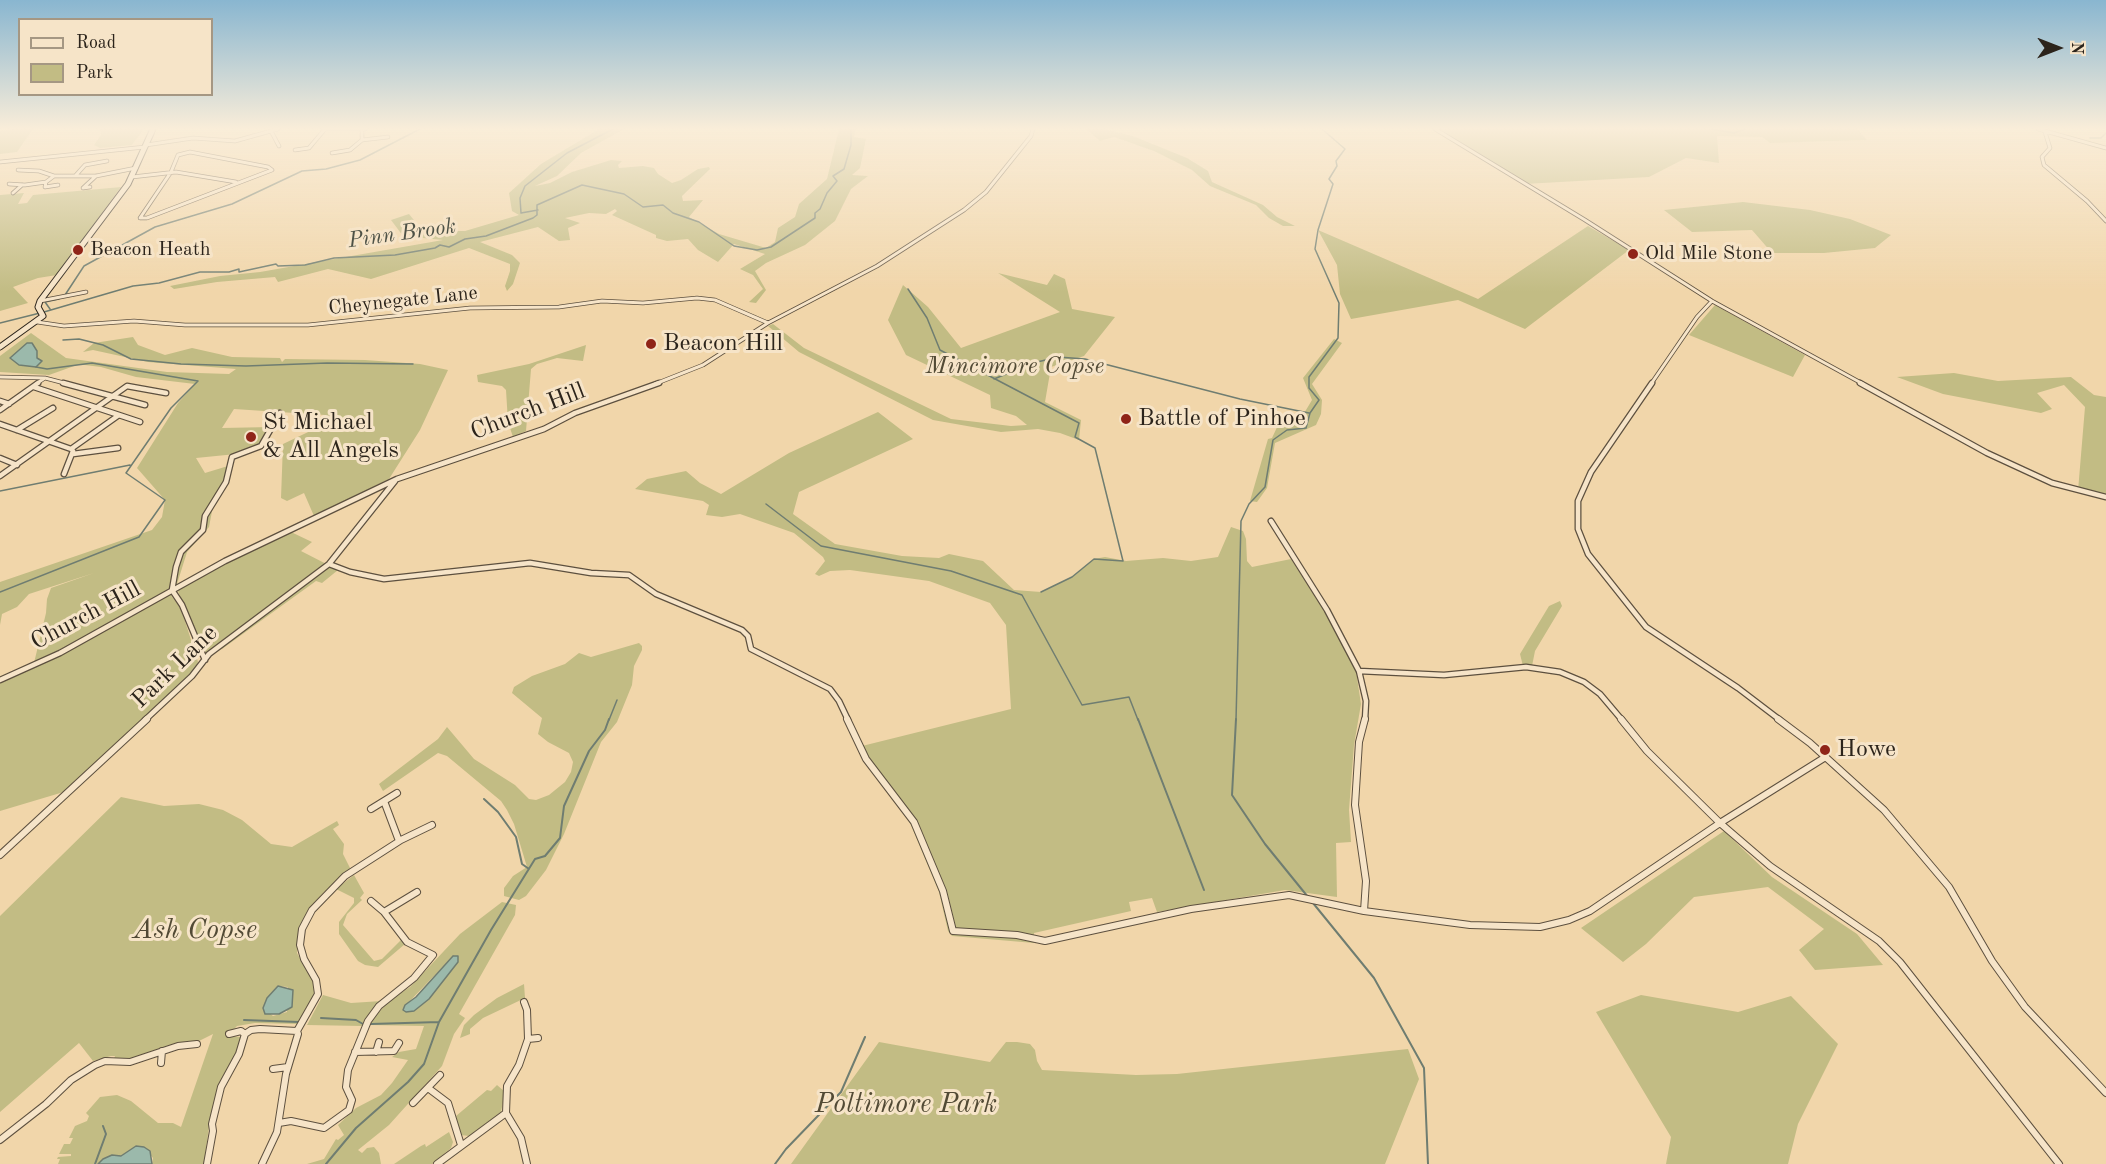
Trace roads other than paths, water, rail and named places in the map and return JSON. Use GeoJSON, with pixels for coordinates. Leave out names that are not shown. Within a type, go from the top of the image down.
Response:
{"type":"FeatureCollection","features":[{"type":"Feature","properties":{"kind":"street"},"geometry":{"type":"LineString","coordinates":[[9,184],[35,183]]}},
{"type":"Feature","properties":{"kind":"street"},"geometry":{"type":"LineString","coordinates":[[46,183],[45,187],[58,185]]}},
{"type":"Feature","properties":{"kind":"street"},"geometry":{"type":"LineString","coordinates":[[88,183],[83,188],[90,187]]}},
{"type":"Feature","properties":{"kind":"street"},"geometry":{"type":"LineString","coordinates":[[0,347],[37,322],[42,313],[38,307],[40,301],[127,183]]}},
{"type":"Feature","properties":{"kind":"street"},"geometry":{"type":"LineString","coordinates":[[163,183],[140,218],[147,218],[234,183]]}},
{"type":"Feature","properties":{"kind":"street","name":"Church Hill"},"geometry":{"type":"LineString","coordinates":[[0,680],[60,653],[225,561],[397,479],[544,429],[574,412],[687,372],[709,361],[768,323],[877,266],[964,210],[993,183]]}},
{"type":"Feature","properties":{"kind":"street"},"geometry":{"type":"LineString","coordinates":[[1525,183],[1712,302],[2006,464],[2052,483],[2106,497]]}},
{"type":"Feature","properties":{"kind":"street"},"geometry":{"type":"LineString","coordinates":[[2066,183],[2106,221]]}},
{"type":"Feature","properties":{"kind":"street"},"geometry":{"type":"LineString","coordinates":[[14,193],[22,185]]}},
{"type":"Feature","properties":{"kind":"street"},"geometry":{"type":"LineString","coordinates":[[40,301],[86,292]]}},
{"type":"Feature","properties":{"kind":"street","name":"Cheynegate Lane"},"geometry":{"type":"LineString","coordinates":[[37,322],[64,326],[134,321],[185,325],[308,325],[470,308],[559,307],[602,301],[643,303],[697,298],[715,300],[768,323]]}},
{"type":"Feature","properties":{"kind":"street"},"geometry":{"type":"LineString","coordinates":[[1712,302],[1697,317],[1591,472],[1578,501],[1578,529],[1588,554],[1646,627],[1738,687],[1810,743],[1884,810],[1949,887],[1992,961],[2025,1007],[2106,1093]]}},
{"type":"Feature","properties":{"kind":"street"},"geometry":{"type":"LineString","coordinates":[[0,377],[45,378],[145,405]]}},
{"type":"Feature","properties":{"kind":"street"},"geometry":{"type":"LineString","coordinates":[[0,410],[45,378]]}},
{"type":"Feature","properties":{"kind":"street"},"geometry":{"type":"LineString","coordinates":[[0,476],[128,386],[166,393]]}},
{"type":"Feature","properties":{"kind":"street"},"geometry":{"type":"LineString","coordinates":[[34,387],[140,422]]}},
{"type":"Feature","properties":{"kind":"street"},"geometry":{"type":"LineString","coordinates":[[0,401],[9,404]]}},
{"type":"Feature","properties":{"kind":"street"},"geometry":{"type":"LineString","coordinates":[[17,430],[53,408]]}},
{"type":"Feature","properties":{"kind":"street"},"geometry":{"type":"LineString","coordinates":[[205,660],[182,605],[172,590],[181,552],[203,530],[205,516],[226,482],[232,457],[261,446],[280,414]]}},
{"type":"Feature","properties":{"kind":"street"},"geometry":{"type":"LineString","coordinates":[[64,474],[72,452],[122,416]]}},
{"type":"Feature","properties":{"kind":"street"},"geometry":{"type":"LineString","coordinates":[[0,424],[72,452],[118,448]]}},
{"type":"Feature","properties":{"kind":"street"},"geometry":{"type":"LineString","coordinates":[[0,458],[17,465]]}},
{"type":"Feature","properties":{"kind":"street","name":"Park Lane"},"geometry":{"type":"LineString","coordinates":[[0,855],[162,705],[219,646],[329,564],[397,479]]}},
{"type":"Feature","properties":{"kind":"street"},"geometry":{"type":"LineString","coordinates":[[1271,521],[1327,610],[1359,671],[1366,717],[1359,742],[1355,805],[1366,881],[1364,911]]}},
{"type":"Feature","properties":{"kind":"street"},"geometry":{"type":"LineString","coordinates":[[329,564],[350,572],[384,579],[531,563],[591,573],[629,575],[656,594],[742,630],[748,636],[751,649],[830,689],[840,701],[866,759],[914,822],[943,891],[953,931],[958,933],[1017,935],[1045,941],[1191,909],[1289,895],[1364,911],[1470,925],[1540,927],[1569,920],[1590,911],[1720,823],[1824,758]]}},
{"type":"Feature","properties":{"kind":"street"},"geometry":{"type":"LineString","coordinates":[[1359,671],[1444,675],[1526,667],[1560,672],[1584,682],[1600,694],[1647,751],[1720,823],[1770,867],[1879,941],[1900,962],[2059,1164]]}},
{"type":"Feature","properties":{"kind":"street"},"geometry":{"type":"LineString","coordinates":[[371,809],[397,793]]}},
{"type":"Feature","properties":{"kind":"street"},"geometry":{"type":"LineString","coordinates":[[384,801],[399,841]]}},
{"type":"Feature","properties":{"kind":"street"},"geometry":{"type":"LineString","coordinates":[[262,1164],[277,1132],[288,1068],[298,1036],[297,1031],[314,1005],[319,988],[301,953],[300,936],[307,917],[336,883],[399,841],[432,825]]}},
{"type":"Feature","properties":{"kind":"street"},"geometry":{"type":"LineString","coordinates":[[384,912],[417,892]]}},
{"type":"Feature","properties":{"kind":"street"},"geometry":{"type":"LineString","coordinates":[[279,1123],[291,1121],[324,1128],[346,1113],[352,1103],[346,1085],[348,1070],[366,1025],[379,1006],[409,983],[433,955],[407,942],[384,912],[371,901]]}},
{"type":"Feature","properties":{"kind":"street"},"geometry":{"type":"LineString","coordinates":[[524,1002],[527,1010],[528,1039],[519,1065],[507,1086],[506,1113],[521,1138],[527,1164]]}},
{"type":"Feature","properties":{"kind":"street"},"geometry":{"type":"LineString","coordinates":[[207,1164],[212,1124],[221,1087],[238,1054],[245,1034],[254,1029],[297,1031]]}},
{"type":"Feature","properties":{"kind":"street"},"geometry":{"type":"LineString","coordinates":[[228,1034],[242,1031],[245,1034]]}},
{"type":"Feature","properties":{"kind":"street"},"geometry":{"type":"LineString","coordinates":[[528,1039],[538,1038]]}},
{"type":"Feature","properties":{"kind":"street"},"geometry":{"type":"LineString","coordinates":[[376,1052],[379,1042]]}},
{"type":"Feature","properties":{"kind":"street"},"geometry":{"type":"LineString","coordinates":[[355,1052],[390,1052],[396,1050],[399,1043]]}},
{"type":"Feature","properties":{"kind":"street"},"geometry":{"type":"LineString","coordinates":[[0,1140],[46,1104],[71,1080],[95,1065],[105,1061],[130,1062],[178,1046],[197,1044]]}},
{"type":"Feature","properties":{"kind":"street"},"geometry":{"type":"LineString","coordinates":[[161,1063],[162,1051]]}},
{"type":"Feature","properties":{"kind":"street"},"geometry":{"type":"LineString","coordinates":[[387,1059],[390,1052]]}},
{"type":"Feature","properties":{"kind":"street"},"geometry":{"type":"LineString","coordinates":[[273,1069],[288,1068]]}},
{"type":"Feature","properties":{"kind":"street"},"geometry":{"type":"LineString","coordinates":[[413,1103],[440,1075]]}},
{"type":"Feature","properties":{"kind":"street"},"geometry":{"type":"LineString","coordinates":[[428,1088],[448,1103],[461,1145]]}},
{"type":"Feature","properties":{"kind":"street"},"geometry":{"type":"LineString","coordinates":[[437,1164],[506,1113]]}},
{"type":"Feature","properties":{"kind":"waterway"},"geometry":{"type":"LineString","coordinates":[[65,295],[84,266],[155,227],[232,204],[276,183]]}},
{"type":"Feature","properties":{"kind":"waterway"},"geometry":{"type":"LineString","coordinates":[[528,183],[520,198],[521,213],[537,210]]}},
{"type":"Feature","properties":{"kind":"waterway","name":"Pinn Brook"},"geometry":{"type":"LineString","coordinates":[[537,210],[537,205],[582,185],[624,194],[643,207],[663,205],[673,213],[699,222],[734,246],[757,250],[771,247],[815,218],[815,213],[820,209],[827,193],[835,183]]}},
{"type":"Feature","properties":{"kind":"waterway"},"geometry":{"type":"LineString","coordinates":[[1236,720],[1241,521],[1249,504],[1265,487],[1273,440],[1287,430],[1306,428],[1310,413],[1319,400],[1309,388],[1309,377],[1338,338],[1339,303],[1315,249],[1318,230],[1332,183]]}},
{"type":"Feature","properties":{"kind":"waterway","name":"Pinn Brook"},"geometry":{"type":"LineString","coordinates":[[44,312],[133,286],[159,283],[200,272],[229,272],[239,269],[239,272],[276,264],[278,266],[305,265],[334,258],[395,255],[435,248],[440,245],[449,247],[465,239],[486,236],[533,218],[537,215],[537,210]]}},
{"type":"Feature","properties":{"kind":"waterway"},"geometry":{"type":"LineString","coordinates":[[908,289],[927,318],[940,350],[995,379]]}},
{"type":"Feature","properties":{"kind":"waterway"},"geometry":{"type":"LineString","coordinates":[[50,309],[45,302],[59,299]]}},
{"type":"Feature","properties":{"kind":"waterway","name":"Pinn Brook"},"geometry":{"type":"LineString","coordinates":[[0,323],[40,313]]}},
{"type":"Feature","properties":{"kind":"waterway"},"geometry":{"type":"LineString","coordinates":[[63,340],[79,339],[103,345],[131,359],[181,364],[246,366],[327,363],[413,364]]}},
{"type":"Feature","properties":{"kind":"waterway"},"geometry":{"type":"LineString","coordinates":[[995,379],[1033,363],[1058,357],[1085,359],[1240,399],[1309,413]]}},
{"type":"Feature","properties":{"kind":"waterway"},"geometry":{"type":"LineString","coordinates":[[0,592],[139,537],[165,500],[126,473],[171,408],[198,381],[92,363],[47,369],[36,367]]}},
{"type":"Feature","properties":{"kind":"waterway"},"geometry":{"type":"LineString","coordinates":[[995,379],[1079,423],[1075,437],[1095,448],[1123,561],[1094,559],[1072,577],[1041,592]]}},
{"type":"Feature","properties":{"kind":"waterway"},"geometry":{"type":"LineString","coordinates":[[0,491],[130,465]]}},
{"type":"Feature","properties":{"kind":"waterway"},"geometry":{"type":"LineString","coordinates":[[766,504],[821,546],[951,571],[1022,595],[1082,705],[1129,697],[1138,720]]}},
{"type":"Feature","properties":{"kind":"waterway"},"geometry":{"type":"LineString","coordinates":[[609,720],[617,700]]}},
{"type":"Feature","properties":{"kind":"waterway"},"geometry":{"type":"LineString","coordinates":[[529,869],[535,859],[545,856],[560,838],[564,806],[589,751],[605,730],[609,719]]}},
{"type":"Feature","properties":{"kind":"waterway"},"geometry":{"type":"LineString","coordinates":[[1138,719],[1204,890]]}},
{"type":"Feature","properties":{"kind":"waterway"},"geometry":{"type":"LineString","coordinates":[[1236,719],[1232,795],[1265,844],[1308,897]]}},
{"type":"Feature","properties":{"kind":"waterway"},"geometry":{"type":"LineString","coordinates":[[484,799],[498,812],[516,837],[522,864],[529,869]]}},
{"type":"Feature","properties":{"kind":"waterway"},"geometry":{"type":"LineString","coordinates":[[439,1022],[529,869]]}},
{"type":"Feature","properties":{"kind":"waterway"},"geometry":{"type":"LineString","coordinates":[[1313,903],[1374,978],[1424,1068],[1428,1164]]}},
{"type":"Feature","properties":{"kind":"waterway"},"geometry":{"type":"LineString","coordinates":[[321,1018],[356,1020],[363,1024]]}},
{"type":"Feature","properties":{"kind":"waterway"},"geometry":{"type":"LineString","coordinates":[[244,1020],[299,1022]]}},
{"type":"Feature","properties":{"kind":"waterway"},"geometry":{"type":"LineString","coordinates":[[326,1164],[356,1128],[408,1082],[424,1064],[439,1022]]}},
{"type":"Feature","properties":{"kind":"waterway"},"geometry":{"type":"LineString","coordinates":[[371,1024],[439,1022]]}},
{"type":"Feature","properties":{"kind":"waterway"},"geometry":{"type":"LineString","coordinates":[[775,1164],[786,1149],[841,1092],[865,1037]]}},
{"type":"Feature","properties":{"kind":"waterway"},"geometry":{"type":"LineString","coordinates":[[95,1164],[106,1134],[103,1126]]}},
{"type":"Feature","properties":{"kind":"place","name":"Beacon Heath"},"geometry":{"type":"Point","coordinates":[78,250]}},
{"type":"Feature","properties":{"kind":"place","name":"Old Mile Stone"},"geometry":{"type":"Point","coordinates":[1633,254]}},
{"type":"Feature","properties":{"kind":"place","name":"Beacon Hill"},"geometry":{"type":"Point","coordinates":[651,344]}},
{"type":"Feature","properties":{"kind":"place","name":"Battle of Pinhoe"},"geometry":{"type":"Point","coordinates":[1126,419]}},
{"type":"Feature","properties":{"kind":"place","name":"St Michael & All Angels"},"geometry":{"type":"Point","coordinates":[251,437]}},
{"type":"Feature","properties":{"kind":"place","name":"Howe"},"geometry":{"type":"Point","coordinates":[1825,750]}},
{"type":"Feature","properties":{"kind":"park label","name":"Mincimore Copse"},"geometry":{"type":"Point","coordinates":[1015,367]}},
{"type":"Feature","properties":{"kind":"park label","name":"Ash Copse"},"geometry":{"type":"Point","coordinates":[195,931]}},
{"type":"Feature","properties":{"kind":"park label","name":"Poltimore Park"},"geometry":{"type":"Point","coordinates":[906,1105]}}]}
